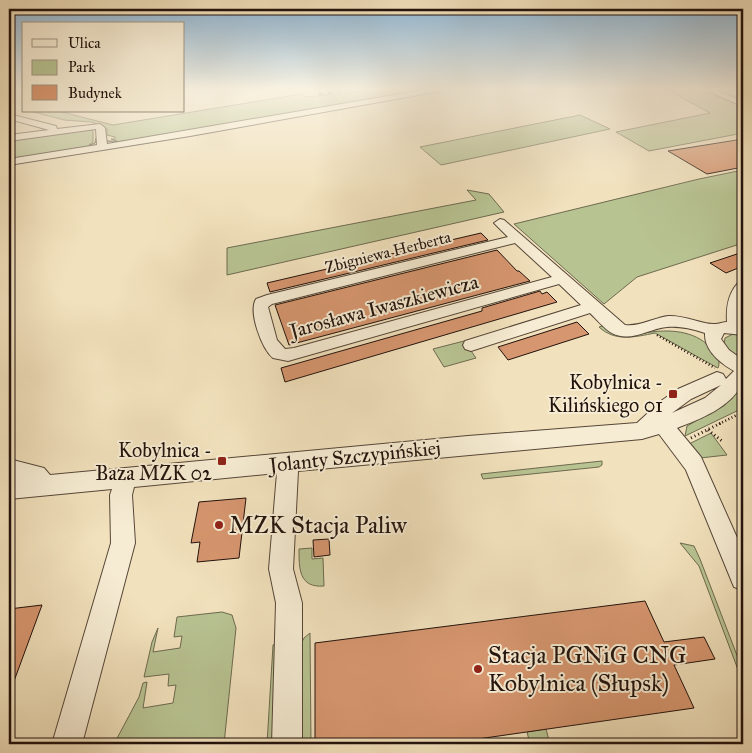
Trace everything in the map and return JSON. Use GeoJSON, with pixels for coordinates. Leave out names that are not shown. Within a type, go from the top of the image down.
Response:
{"type":"FeatureCollection","features":[{"type":"Feature","properties":{"kind":"street"},"geometry":{"type":"LineString","coordinates":[[35,124],[64,131]]}},
{"type":"Feature","properties":{"kind":"street"},"geometry":{"type":"LineString","coordinates":[[9,162],[236,124]]}},
{"type":"Feature","properties":{"kind":"street"},"geometry":{"type":"LineString","coordinates":[[9,138],[97,126],[101,128],[102,147]]}},
{"type":"Feature","properties":{"kind":"street"},"geometry":{"type":"LineString","coordinates":[[38,134],[47,127]]}},
{"type":"Feature","properties":{"kind":"street"},"geometry":{"type":"LineString","coordinates":[[500,223],[616,328],[629,332],[654,330],[686,331],[715,336]]}},
{"type":"Feature","properties":{"kind":"street","name":"Zbigniewa Herberta"},"geometry":{"type":"LineString","coordinates":[[267,300],[517,239]]}},
{"type":"Feature","properties":{"kind":"street","name":"Jarosława Iwaszkiewicza"},"geometry":{"type":"LineString","coordinates":[[267,300],[261,303],[261,314],[273,350],[284,356],[562,279]]}},
{"type":"Feature","properties":{"kind":"street"},"geometry":{"type":"LineString","coordinates":[[715,336],[725,327],[739,328],[734,303],[743,289]]}},
{"type":"Feature","properties":{"kind":"street"},"geometry":{"type":"LineString","coordinates":[[470,344],[592,307]]}},
{"type":"Feature","properties":{"kind":"street"},"geometry":{"type":"LineString","coordinates":[[715,336],[716,348],[724,357],[743,368]]}},
{"type":"Feature","properties":{"kind":"street"},"geometry":{"type":"LineString","coordinates":[[642,431],[664,407],[714,376],[725,366],[724,357]]}},
{"type":"Feature","properties":{"kind":"street","name":"Jolanty Szczypińskiej"},"geometry":{"type":"LineString","coordinates":[[9,489],[642,431],[663,425],[721,397],[743,373]]}},
{"type":"Feature","properties":{"kind":"street"},"geometry":{"type":"LineString","coordinates":[[697,410],[714,376]]}},
{"type":"Feature","properties":{"kind":"street"},"geometry":{"type":"LineString","coordinates":[[663,425],[694,464],[743,578]]}},
{"type":"Feature","properties":{"kind":"street"},"geometry":{"type":"LineString","coordinates":[[288,463],[281,569],[289,603],[288,744]]}},
{"type":"Feature","properties":{"kind":"street"},"geometry":{"type":"LineString","coordinates":[[9,468],[37,475],[45,485]]}},
{"type":"Feature","properties":{"kind":"street"},"geometry":{"type":"LineString","coordinates":[[67,744],[123,543],[121,495],[126,478]]}},
{"type":"Feature","properties":{"kind":"path"},"geometry":{"type":"LineString","coordinates":[[654,330],[714,367],[714,376]]}},
{"type":"Feature","properties":{"kind":"path"},"geometry":{"type":"LineString","coordinates":[[708,430],[722,441]]}},
{"type":"Feature","properties":{"kind":"green space"},"geometry":{"type":"Polygon","coordinates":[[[97,124],[231,124],[157,137],[114,142],[107,141],[117,141],[111,139],[115,139],[115,137],[107,135],[107,129],[97,124]]]}},
{"type":"Feature","properties":{"kind":"green space"},"geometry":{"type":"Polygon","coordinates":[[[534,124],[600,124],[610,129],[441,165],[420,147],[534,124]]]}},
{"type":"Feature","properties":{"kind":"green space"},"geometry":{"type":"Polygon","coordinates":[[[655,124],[743,124],[743,133],[649,151],[616,132],[655,124]]]}},
{"type":"Feature","properties":{"kind":"green space"},"geometry":{"type":"Polygon","coordinates":[[[87,128],[93,131],[93,142],[89,145],[95,143],[89,146],[9,160],[9,140],[87,128]]]}},
{"type":"Feature","properties":{"kind":"green space"},"geometry":{"type":"Polygon","coordinates":[[[743,170],[743,243],[637,277],[604,304],[514,224],[699,179],[743,170]]]}},
{"type":"Feature","properties":{"kind":"green space"},"geometry":{"type":"Polygon","coordinates":[[[467,190],[489,194],[504,212],[227,275],[227,248],[476,200],[467,190]]]}},
{"type":"Feature","properties":{"kind":"green space"},"geometry":{"type":"Polygon","coordinates":[[[606,325],[624,332],[636,334],[668,331],[693,336],[707,344],[714,352],[719,361],[718,368],[655,333],[633,337],[618,337],[605,332],[599,327],[606,325]]]}},
{"type":"Feature","properties":{"kind":"green space"},"geometry":{"type":"Polygon","coordinates":[[[733,334],[743,335],[743,362],[724,346],[725,338],[733,334]]]}},
{"type":"Feature","properties":{"kind":"green space"},"geometry":{"type":"Polygon","coordinates":[[[464,341],[476,358],[444,367],[433,349],[464,341]]]}},
{"type":"Feature","properties":{"kind":"green space"},"geometry":{"type":"Polygon","coordinates":[[[738,385],[743,388],[743,408],[685,436],[687,426],[710,413],[738,385]]]}},
{"type":"Feature","properties":{"kind":"green space"},"geometry":{"type":"Polygon","coordinates":[[[711,433],[727,455],[700,458],[689,444],[711,433]]]}},
{"type":"Feature","properties":{"kind":"green space"},"geometry":{"type":"Polygon","coordinates":[[[602,461],[602,465],[599,467],[483,479],[481,474],[602,461]]]}},
{"type":"Feature","properties":{"kind":"green space"},"geometry":{"type":"Polygon","coordinates":[[[680,543],[694,546],[700,559],[743,671],[743,683],[699,566],[680,543]]]}},
{"type":"Feature","properties":{"kind":"green space"},"geometry":{"type":"Polygon","coordinates":[[[312,548],[312,559],[323,558],[324,586],[310,584],[302,576],[300,570],[299,549],[312,548]]]}},
{"type":"Feature","properties":{"kind":"green space"},"geometry":{"type":"Polygon","coordinates":[[[222,612],[232,615],[236,628],[224,744],[114,744],[139,697],[143,683],[147,682],[143,708],[173,703],[176,685],[168,686],[169,674],[144,677],[152,642],[158,628],[153,652],[180,648],[182,636],[174,637],[177,617],[222,612]]]}},
{"type":"Feature","properties":{"kind":"green space"},"geometry":{"type":"Polygon","coordinates":[[[310,633],[311,744],[299,744],[300,646],[304,638],[310,633]]]}},
{"type":"Feature","properties":{"kind":"green space"},"geometry":{"type":"Polygon","coordinates":[[[277,641],[279,644],[275,744],[267,744],[273,645],[277,641]]]}},
{"type":"Feature","properties":{"kind":"green space"},"geometry":{"type":"Polygon","coordinates":[[[546,729],[550,744],[530,744],[527,732],[546,729]]]}},
{"type":"Feature","properties":{"kind":"building"},"geometry":{"type":"Polygon","coordinates":[[[743,139],[743,167],[707,174],[668,151],[743,139]]]}},
{"type":"Feature","properties":{"kind":"building"},"geometry":{"type":"Polygon","coordinates":[[[481,233],[488,240],[270,292],[267,283],[481,233]]]}},
{"type":"Feature","properties":{"kind":"building"},"geometry":{"type":"Polygon","coordinates":[[[497,250],[517,271],[530,281],[289,345],[275,305],[497,250]]]}},
{"type":"Feature","properties":{"kind":"building"},"geometry":{"type":"Polygon","coordinates":[[[743,252],[743,266],[726,273],[710,263],[743,252]]]}},
{"type":"Feature","properties":{"kind":"building"},"geometry":{"type":"Polygon","coordinates":[[[540,291],[542,294],[547,292],[557,302],[285,382],[281,368],[482,311],[482,308],[540,291]]]}},
{"type":"Feature","properties":{"kind":"building"},"geometry":{"type":"Polygon","coordinates":[[[577,322],[589,334],[508,360],[498,347],[577,322]]]}},
{"type":"Feature","properties":{"kind":"building"},"geometry":{"type":"Polygon","coordinates":[[[246,498],[239,558],[197,562],[200,542],[191,543],[199,502],[246,498]]]}},
{"type":"Feature","properties":{"kind":"building"},"geometry":{"type":"Polygon","coordinates":[[[329,539],[330,555],[314,557],[313,540],[329,539]]]}},
{"type":"Feature","properties":{"kind":"building"},"geometry":{"type":"Polygon","coordinates":[[[645,601],[664,642],[704,637],[715,659],[674,665],[694,708],[443,744],[315,744],[315,643],[645,601]]]}},
{"type":"Feature","properties":{"kind":"building"},"geometry":{"type":"Polygon","coordinates":[[[42,605],[10,692],[9,692],[9,609],[42,605]]]}},
{"type":"Feature","properties":{"kind":"place","name":"Kobylnica - Kilińskiego 01"},"geometry":{"type":"Point","coordinates":[673,394]}},
{"type":"Feature","properties":{"kind":"place","name":"Kobylnica - Baza MZK 02"},"geometry":{"type":"Point","coordinates":[222,461]}},
{"type":"Feature","properties":{"kind":"place","name":"MZK Stacja Paliw"},"geometry":{"type":"Point","coordinates":[219,525]}},
{"type":"Feature","properties":{"kind":"place","name":"Stacja PGNiG CNG Kobylnica (Słupsk)"},"geometry":{"type":"Point","coordinates":[478,669]}}]}
